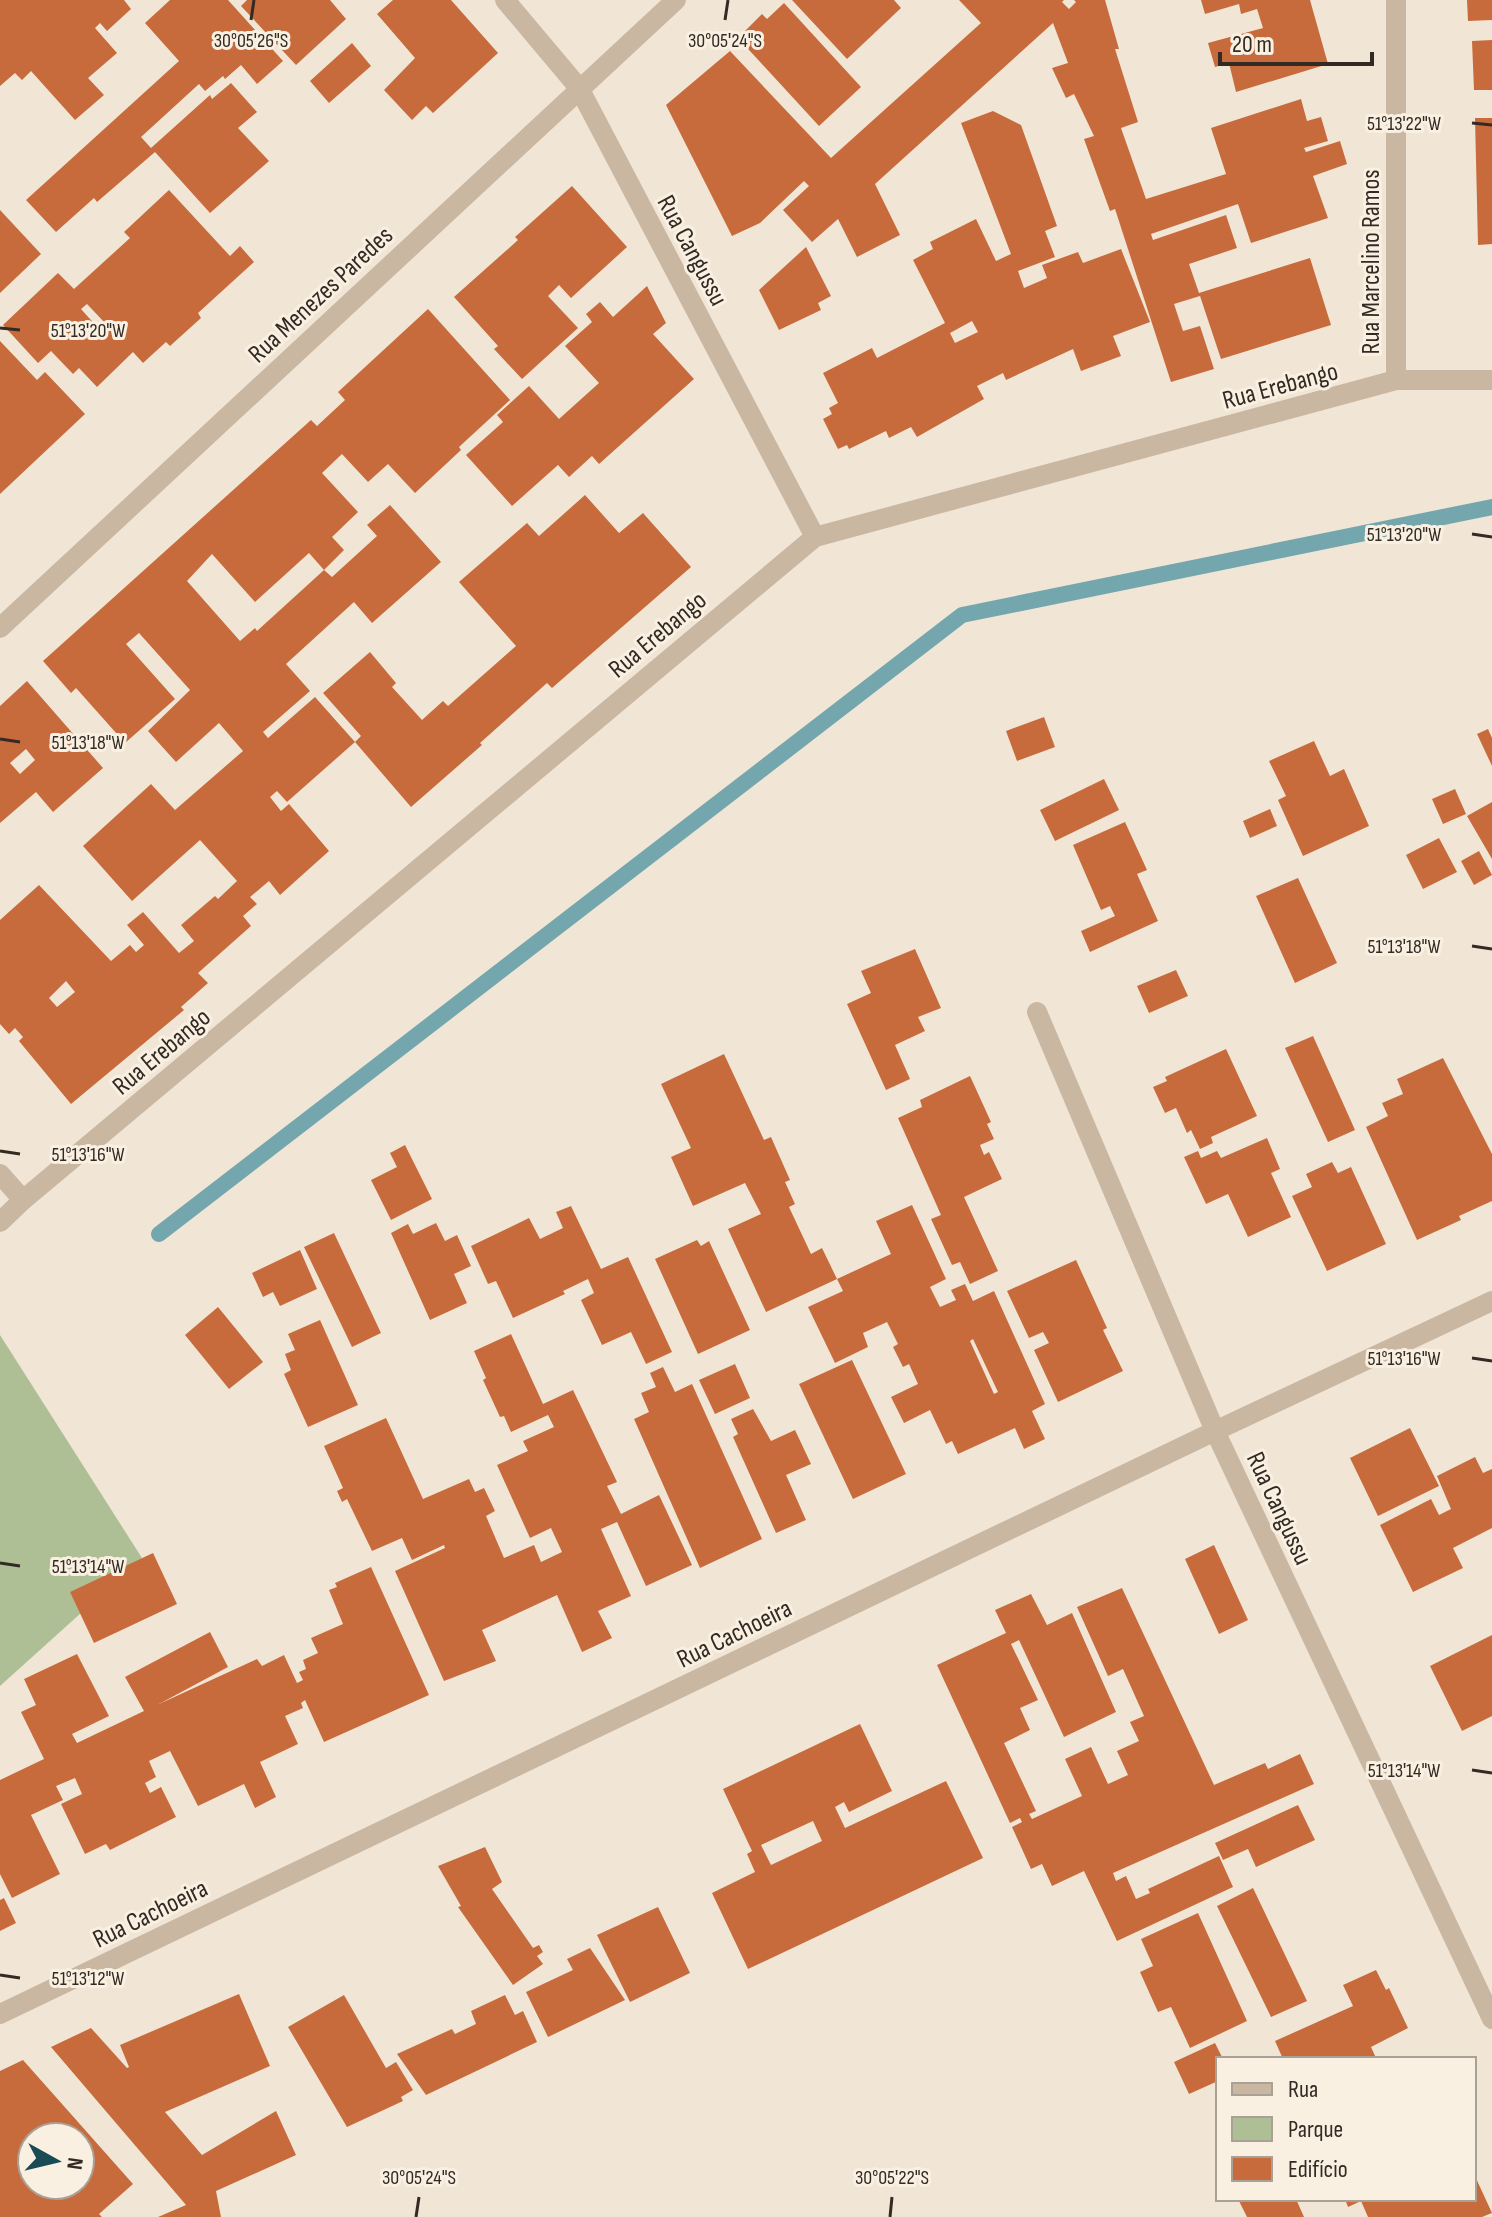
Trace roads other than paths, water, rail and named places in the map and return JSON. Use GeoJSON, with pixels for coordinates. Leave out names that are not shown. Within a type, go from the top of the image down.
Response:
{"type":"FeatureCollection","features":[{"type":"Feature","properties":{"kind":"street","name":"Rua Cangussu"},"geometry":{"type":"LineString","coordinates":[[505,0],[579,88],[815,537]]}},
{"type":"Feature","properties":{"kind":"street","name":"Rua Menezes Paredes"},"geometry":{"type":"LineString","coordinates":[[0,628],[676,0]]}},
{"type":"Feature","properties":{"kind":"street","name":"Rua Marcelino Ramos"},"geometry":{"type":"LineString","coordinates":[[1396,0],[1396,380]]}},
{"type":"Feature","properties":{"kind":"street","name":"Rua Erebango"},"geometry":{"type":"LineString","coordinates":[[0,1222],[815,537],[1396,380],[1492,380]]}},
{"type":"Feature","properties":{"kind":"street","name":"Rua Cangussu"},"geometry":{"type":"LineString","coordinates":[[1037,1012],[1215,1431],[1492,2019]]}},
{"type":"Feature","properties":{"kind":"street"},"geometry":{"type":"LineString","coordinates":[[0,1174],[23,1200]]}},
{"type":"Feature","properties":{"kind":"street","name":"Rua Cachoeira"},"geometry":{"type":"LineString","coordinates":[[0,2014],[1492,1301]]}},
{"type":"Feature","properties":{"kind":"waterway"},"geometry":{"type":"LineString","coordinates":[[159,1234],[962,615],[1492,507]]}}]}
